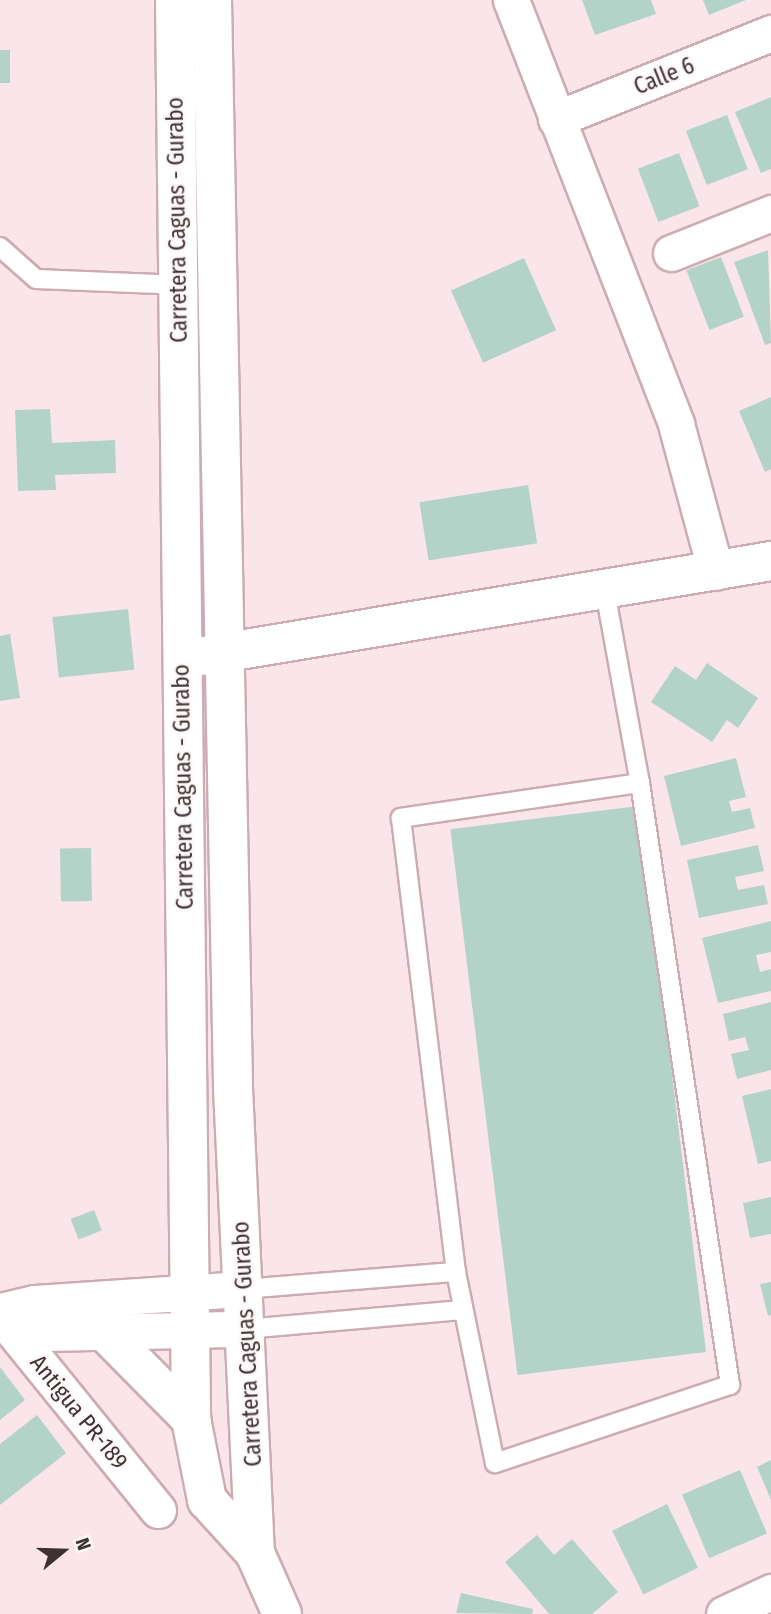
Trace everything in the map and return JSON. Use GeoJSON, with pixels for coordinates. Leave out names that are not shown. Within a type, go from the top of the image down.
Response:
{"type":"FeatureCollection","features":[{"type":"Feature","properties":{"kind":"main road","name":"Carretera Caguas - Gurabo"},"geometry":{"type":"LineString","coordinates":[[175,0],[186,1310],[191,1419],[207,1500],[255,1553],[282,1614]]}},
{"type":"Feature","properties":{"kind":"main road","name":"Carretera Caguas - Gurabo"},"geometry":{"type":"LineString","coordinates":[[212,0],[243,1289],[255,1553]]}},
{"type":"Feature","properties":{"kind":"main road"},"geometry":{"type":"LineString","coordinates":[[182,660],[771,561]]}},
{"type":"Feature","properties":{"kind":"main road"},"geometry":{"type":"LineString","coordinates":[[102,1329],[191,1419]]}},
{"type":"Feature","properties":{"kind":"street"},"geometry":{"type":"LineString","coordinates":[[511,0],[676,424],[716,572]]}},
{"type":"Feature","properties":{"kind":"street","name":"Calle 6"},"geometry":{"type":"LineString","coordinates":[[556,119],[771,33]]}},
{"type":"Feature","properties":{"kind":"street"},"geometry":{"type":"LineString","coordinates":[[671,254],[771,213]]}},
{"type":"Feature","properties":{"kind":"street"},"geometry":{"type":"LineString","coordinates":[[0,1313],[46,1333],[102,1329],[186,1310],[243,1289]]}},
{"type":"Feature","properties":{"kind":"street"},"geometry":{"type":"LineString","coordinates":[[0,1313],[35,1303],[186,1310],[245,1329]]}},
{"type":"Feature","properties":{"kind":"street","name":"Antigua PR-189"},"geometry":{"type":"LineString","coordinates":[[0,1313],[158,1510]]}},
{"type":"Feature","properties":{"kind":"street"},"geometry":{"type":"LineString","coordinates":[[724,1614],[771,1592]]}},
{"type":"Feature","properties":{"kind":"lane"},"geometry":{"type":"LineString","coordinates":[[0,247],[36,279],[218,285]]}},
{"type":"Feature","properties":{"kind":"lane"},"geometry":{"type":"LineString","coordinates":[[605,591],[640,783],[730,1385],[495,1463],[456,1272],[401,818],[640,783]]}},
{"type":"Feature","properties":{"kind":"lane"},"geometry":{"type":"LineString","coordinates":[[243,1289],[456,1272]]}},
{"type":"Feature","properties":{"kind":"lane"},"geometry":{"type":"LineString","coordinates":[[245,1329],[462,1310]]}},
{"type":"Feature","properties":{"kind":"building"},"geometry":{"type":"Polygon","coordinates":[[[582,0],[651,0],[656,14],[595,35],[582,0]]]}},
{"type":"Feature","properties":{"kind":"building"},"geometry":{"type":"Polygon","coordinates":[[[703,0],[746,0],[709,15],[703,0]]]}},
{"type":"Feature","properties":{"kind":"building"},"geometry":{"type":"Polygon","coordinates":[[[0,50],[10,50],[10,83],[0,83],[0,50]]]}},
{"type":"Feature","properties":{"kind":"building"},"geometry":{"type":"Polygon","coordinates":[[[771,97],[771,169],[761,173],[735,112],[771,97]]]}},
{"type":"Feature","properties":{"kind":"building"},"geometry":{"type":"Polygon","coordinates":[[[727,115],[748,169],[707,185],[686,131],[727,115]]]}},
{"type":"Feature","properties":{"kind":"building"},"geometry":{"type":"Polygon","coordinates":[[[679,153],[699,206],[658,222],[638,169],[679,153]]]}},
{"type":"Feature","properties":{"kind":"building"},"geometry":{"type":"Polygon","coordinates":[[[768,250],[771,343],[765,345],[734,262],[768,250]]]}},
{"type":"Feature","properties":{"kind":"building"},"geometry":{"type":"Polygon","coordinates":[[[721,257],[744,317],[709,330],[686,270],[721,257]]]}},
{"type":"Feature","properties":{"kind":"building"},"geometry":{"type":"Polygon","coordinates":[[[524,258],[556,330],[483,363],[451,291],[524,258]]]}},
{"type":"Feature","properties":{"kind":"building"},"geometry":{"type":"Polygon","coordinates":[[[771,397],[771,469],[765,472],[739,411],[771,397]]]}},
{"type":"Feature","properties":{"kind":"building"},"geometry":{"type":"Polygon","coordinates":[[[50,409],[52,443],[115,440],[116,473],[55,475],[56,490],[18,491],[15,410],[50,409]]]}},
{"type":"Feature","properties":{"kind":"building"},"geometry":{"type":"Polygon","coordinates":[[[528,485],[537,543],[429,560],[419,502],[528,485]]]}},
{"type":"Feature","properties":{"kind":"building"},"geometry":{"type":"Polygon","coordinates":[[[128,609],[134,670],[59,678],[52,617],[128,609]]]}},
{"type":"Feature","properties":{"kind":"building"},"geometry":{"type":"Polygon","coordinates":[[[10,634],[20,698],[0,701],[0,636],[10,634]]]}},
{"type":"Feature","properties":{"kind":"building"},"geometry":{"type":"Polygon","coordinates":[[[707,663],[758,698],[738,728],[727,720],[712,742],[651,702],[675,666],[696,680],[707,663]]]}},
{"type":"Feature","properties":{"kind":"building"},"geometry":{"type":"Polygon","coordinates":[[[736,758],[746,797],[729,801],[732,812],[750,808],[755,828],[681,846],[664,776],[736,758]]]}},
{"type":"Feature","properties":{"kind":"building"},"geometry":{"type":"Polygon","coordinates":[[[639,806],[706,1352],[517,1375],[450,829],[639,806]]]}},
{"type":"Feature","properties":{"kind":"building"},"geometry":{"type":"Polygon","coordinates":[[[758,845],[764,871],[735,877],[738,890],[764,885],[768,904],[699,918],[687,860],[758,845]]]}},
{"type":"Feature","properties":{"kind":"building"},"geometry":{"type":"Polygon","coordinates":[[[91,848],[92,901],[61,902],[60,849],[91,848]]]}},
{"type":"Feature","properties":{"kind":"building"},"geometry":{"type":"Polygon","coordinates":[[[771,921],[771,952],[756,955],[760,972],[771,969],[771,991],[718,1003],[702,938],[771,921]]]}},
{"type":"Feature","properties":{"kind":"building"},"geometry":{"type":"Polygon","coordinates":[[[771,1002],[771,1070],[737,1079],[731,1054],[749,1050],[745,1037],[729,1041],[723,1014],[771,1002]]]}},
{"type":"Feature","properties":{"kind":"building"},"geometry":{"type":"Polygon","coordinates":[[[771,1089],[771,1161],[758,1164],[742,1096],[771,1089]]]}},
{"type":"Feature","properties":{"kind":"building"},"geometry":{"type":"Polygon","coordinates":[[[771,1197],[771,1234],[750,1238],[743,1203],[771,1197]]]}},
{"type":"Feature","properties":{"kind":"building"},"geometry":{"type":"Polygon","coordinates":[[[94,1210],[102,1231],[79,1239],[71,1219],[94,1210]]]}},
{"type":"Feature","properties":{"kind":"building"},"geometry":{"type":"Polygon","coordinates":[[[771,1282],[771,1315],[768,1316],[760,1284],[771,1282]]]}},
{"type":"Feature","properties":{"kind":"building"},"geometry":{"type":"Polygon","coordinates":[[[0,1367],[25,1400],[0,1420],[0,1367]]]}},
{"type":"Feature","properties":{"kind":"building"},"geometry":{"type":"Polygon","coordinates":[[[37,1415],[66,1453],[0,1505],[0,1444],[37,1415]]]}},
{"type":"Feature","properties":{"kind":"building"},"geometry":{"type":"Polygon","coordinates":[[[771,1460],[771,1500],[757,1467],[771,1460]]]}},
{"type":"Feature","properties":{"kind":"building"},"geometry":{"type":"Polygon","coordinates":[[[740,1470],[767,1534],[709,1558],[682,1495],[740,1470]]]}},
{"type":"Feature","properties":{"kind":"building"},"geometry":{"type":"Polygon","coordinates":[[[667,1504],[698,1568],[643,1595],[612,1531],[667,1504]]]}},
{"type":"Feature","properties":{"kind":"building"},"geometry":{"type":"Polygon","coordinates":[[[537,1535],[554,1555],[572,1539],[618,1592],[592,1614],[549,1614],[505,1562],[537,1535]]]}},
{"type":"Feature","properties":{"kind":"building"},"geometry":{"type":"Polygon","coordinates":[[[461,1593],[533,1609],[532,1614],[456,1613],[461,1593]]]}}]}
